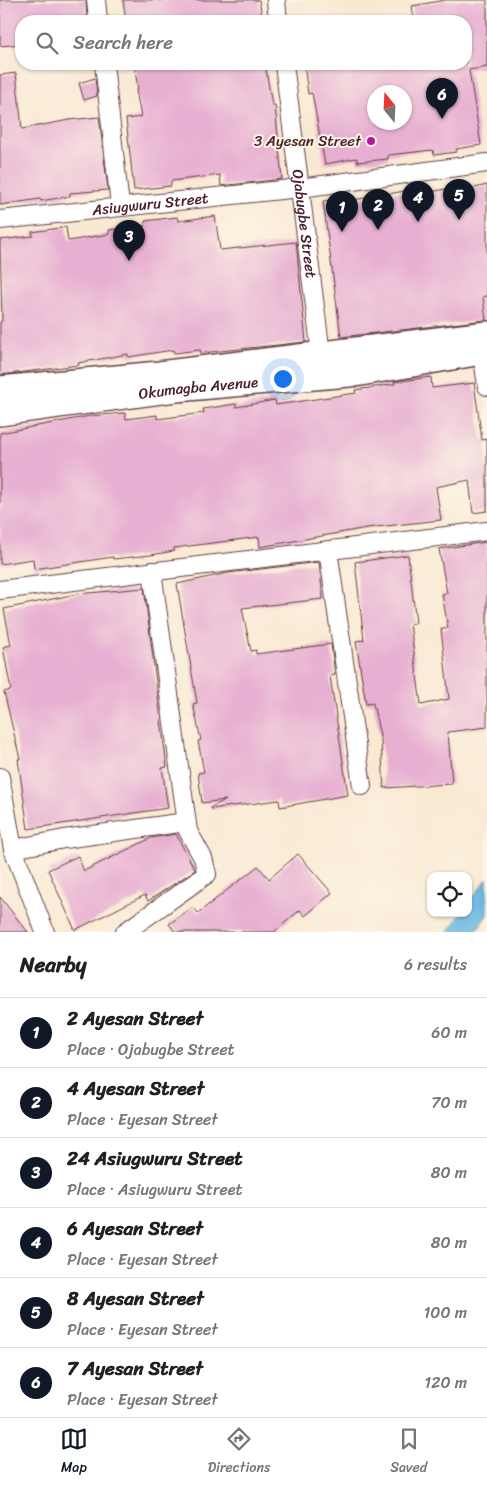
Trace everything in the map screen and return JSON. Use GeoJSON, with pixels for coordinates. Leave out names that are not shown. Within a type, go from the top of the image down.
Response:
{"type":"FeatureCollection","features":[{"type":"Feature","properties":{"kind":"main road","name":"Okumagba Avenue"},"geometry":{"type":"LineString","coordinates":[[0,388],[159,374],[321,354],[485,346]]}},
{"type":"Feature","properties":{"kind":"main road","name":"Okumagba Avenue"},"geometry":{"type":"LineString","coordinates":[[0,413],[176,389],[361,373],[485,346]]}},
{"type":"Feature","properties":{"kind":"street"},"geometry":{"type":"LineString","coordinates":[[96,0],[97,15]]}},
{"type":"Feature","properties":{"kind":"street"},"geometry":{"type":"LineString","coordinates":[[278,15],[279,0]]}},
{"type":"Feature","properties":{"kind":"street"},"geometry":{"type":"LineString","coordinates":[[105,70],[120,206]]}},
{"type":"Feature","properties":{"kind":"street","name":"Ojabugbe Street"},"geometry":{"type":"LineString","coordinates":[[285,70],[321,354]]}},
{"type":"Feature","properties":{"kind":"street","name":"Asiugwuru Street"},"geometry":{"type":"LineString","coordinates":[[0,220],[300,188],[487,163]]}},
{"type":"Feature","properties":{"kind":"street"},"geometry":{"type":"LineString","coordinates":[[485,346],[487,386]]}},
{"type":"Feature","properties":{"kind":"street"},"geometry":{"type":"LineString","coordinates":[[0,590],[487,531]]}},
{"type":"Feature","properties":{"kind":"street"},"geometry":{"type":"LineString","coordinates":[[328,550],[362,786]]}},
{"type":"Feature","properties":{"kind":"street"},"geometry":{"type":"LineString","coordinates":[[125,932],[207,874],[203,858],[188,831],[186,822],[152,571]]}},
{"type":"Feature","properties":{"kind":"street"},"geometry":{"type":"LineString","coordinates":[[0,777],[13,849],[45,932]]}},
{"type":"Feature","properties":{"kind":"street"},"geometry":{"type":"LineString","coordinates":[[13,849],[64,839],[186,822]]}},
{"type":"Feature","properties":{"kind":"water"},"geometry":{"type":"Polygon","coordinates":[[[487,879],[487,915],[475,932],[448,932],[459,917],[472,917],[472,899],[487,879]]]}},
{"type":"Feature","properties":{"kind":"building"},"geometry":{"type":"Polygon","coordinates":[[[0,0],[86,0],[87,15],[15,15],[15,45],[0,46],[0,0]]]}},
{"type":"Feature","properties":{"kind":"building"},"geometry":{"type":"Polygon","coordinates":[[[123,0],[259,0],[262,15],[125,15],[123,0]]]}},
{"type":"Feature","properties":{"kind":"building"},"geometry":{"type":"Polygon","coordinates":[[[445,0],[487,0],[487,67],[472,70],[472,15],[413,15],[412,6],[445,0]]]}},
{"type":"Feature","properties":{"kind":"building"},"geometry":{"type":"Polygon","coordinates":[[[135,70],[266,70],[272,105],[275,105],[282,179],[221,186],[220,175],[171,181],[171,186],[134,190],[126,119],[141,117],[136,90],[138,89],[135,70]]]}},
{"type":"Feature","properties":{"kind":"building"},"geometry":{"type":"Polygon","coordinates":[[[305,70],[469,70],[481,145],[456,149],[457,152],[434,155],[433,150],[388,155],[388,159],[357,162],[357,158],[325,164],[312,93],[308,94],[305,70]]]}},
{"type":"Feature","properties":{"kind":"building"},"geometry":{"type":"Polygon","coordinates":[[[16,73],[22,129],[69,120],[99,117],[108,190],[70,193],[70,196],[41,201],[40,199],[0,205],[0,75],[16,73]]]}},
{"type":"Feature","properties":{"kind":"building"},"geometry":{"type":"Polygon","coordinates":[[[95,78],[97,96],[84,100],[79,83],[95,78]]]}},
{"type":"Feature","properties":{"kind":"building"},"geometry":{"type":"Polygon","coordinates":[[[469,185],[470,189],[487,185],[487,296],[483,297],[486,320],[341,337],[323,201],[353,197],[353,200],[428,187],[429,192],[469,185]]]}},
{"type":"Feature","properties":{"kind":"building"},"geometry":{"type":"Polygon","coordinates":[[[215,216],[220,250],[296,242],[306,342],[201,353],[200,350],[174,353],[173,350],[128,357],[128,354],[78,363],[79,365],[0,375],[0,322],[2,321],[0,240],[33,236],[32,232],[66,227],[68,241],[109,234],[109,230],[145,226],[145,221],[177,217],[178,221],[215,216]]]}},
{"type":"Feature","properties":{"kind":"building"},"geometry":{"type":"Polygon","coordinates":[[[431,377],[432,388],[474,383],[482,440],[487,439],[487,511],[473,513],[469,480],[436,487],[441,520],[367,528],[260,547],[259,537],[174,548],[174,551],[151,555],[113,559],[113,557],[34,569],[33,559],[0,564],[0,433],[90,416],[125,413],[126,419],[157,415],[157,419],[204,413],[203,409],[236,404],[236,407],[275,400],[276,405],[356,393],[355,390],[431,377]]]}},
{"type":"Feature","properties":{"kind":"building"},"geometry":{"type":"Polygon","coordinates":[[[487,542],[487,727],[448,732],[452,784],[384,788],[381,741],[373,703],[366,704],[356,641],[364,640],[355,562],[408,555],[416,623],[410,624],[421,705],[449,699],[441,629],[448,628],[442,594],[447,593],[439,549],[487,542]]]}},
{"type":"Feature","properties":{"kind":"building"},"geometry":{"type":"Polygon","coordinates":[[[319,562],[323,599],[242,608],[251,651],[256,650],[256,654],[331,644],[335,675],[330,676],[348,795],[280,807],[279,800],[211,809],[211,807],[226,800],[202,803],[198,773],[204,772],[198,741],[201,740],[193,704],[197,703],[177,584],[228,573],[319,562]]]}},
{"type":"Feature","properties":{"kind":"building"},"geometry":{"type":"Polygon","coordinates":[[[144,588],[167,767],[162,768],[168,808],[28,829],[18,759],[20,759],[4,692],[11,690],[3,647],[11,645],[4,609],[77,594],[144,588]]]}},
{"type":"Feature","properties":{"kind":"building"},"geometry":{"type":"Polygon","coordinates":[[[176,834],[195,870],[148,901],[145,895],[75,930],[48,870],[78,856],[84,871],[151,838],[176,834]]]}},
{"type":"Feature","properties":{"kind":"building"},"geometry":{"type":"Polygon","coordinates":[[[298,854],[332,893],[305,916],[300,910],[274,932],[175,932],[169,924],[193,907],[198,913],[258,866],[269,879],[298,854]]]}},
{"type":"Feature","properties":{"kind":"building"},"geometry":{"type":"Polygon","coordinates":[[[0,897],[15,916],[28,932],[0,932],[0,897]]]}},
{"type":"Feature","properties":{"kind":"place","name":"7 Ayesan Street"},"geometry":{"type":"Point","coordinates":[442,119]}},
{"type":"Feature","properties":{"kind":"place","name":"3 Ayesan Street"},"geometry":{"type":"Point","coordinates":[371,141]}},
{"type":"Feature","properties":{"kind":"place","name":"8 Ayesan Street"},"geometry":{"type":"Point","coordinates":[459,220]}},
{"type":"Feature","properties":{"kind":"place","name":"6 Ayesan Street"},"geometry":{"type":"Point","coordinates":[418,222]}},
{"type":"Feature","properties":{"kind":"place","name":"4 Ayesan Street"},"geometry":{"type":"Point","coordinates":[378,230]}},
{"type":"Feature","properties":{"kind":"place","name":"2 Ayesan Street"},"geometry":{"type":"Point","coordinates":[342,232]}},
{"type":"Feature","properties":{"kind":"place","name":"24 Asiugwuru Street"},"geometry":{"type":"Point","coordinates":[129,261]}}]}
